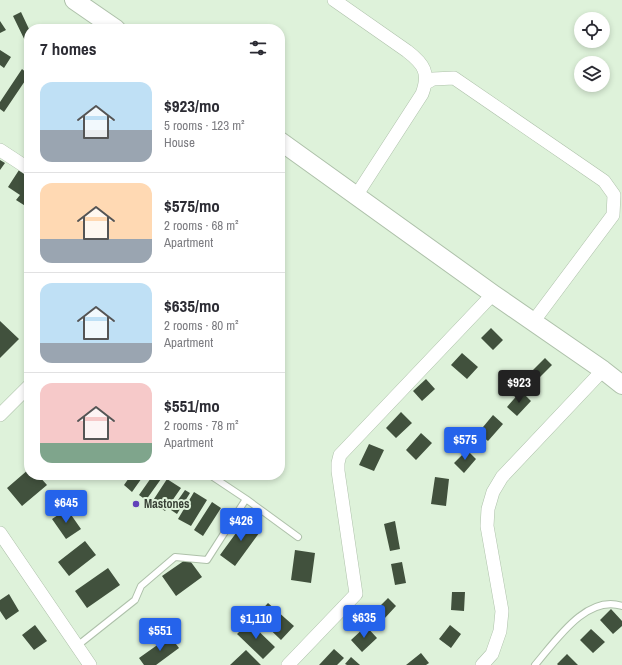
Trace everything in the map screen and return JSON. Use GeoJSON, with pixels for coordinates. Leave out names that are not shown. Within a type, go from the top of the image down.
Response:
{"type":"FeatureCollection","features":[{"type":"Feature","properties":{"kind":"street"},"geometry":{"type":"LineString","coordinates":[[74,0],[109,24]]}},
{"type":"Feature","properties":{"kind":"street"},"geometry":{"type":"LineString","coordinates":[[334,0],[417,59],[425,70],[426,83],[422,94],[356,196]]}},
{"type":"Feature","properties":{"kind":"street"},"geometry":{"type":"LineString","coordinates":[[426,83],[433,79],[454,78],[604,181],[614,195],[613,215],[533,322]]}},
{"type":"Feature","properties":{"kind":"street"},"geometry":{"type":"LineString","coordinates":[[285,145],[622,385]]}},
{"type":"Feature","properties":{"kind":"street"},"geometry":{"type":"LineString","coordinates":[[0,150],[24,166]]}},
{"type":"Feature","properties":{"kind":"street"},"geometry":{"type":"LineString","coordinates":[[288,665],[356,594],[338,471],[340,455],[493,294]]}},
{"type":"Feature","properties":{"kind":"street"},"geometry":{"type":"LineString","coordinates":[[482,665],[492,654],[500,631],[502,611],[487,526],[488,509],[493,492],[502,477],[603,370]]}},
{"type":"Feature","properties":{"kind":"street"},"geometry":{"type":"LineString","coordinates":[[0,415],[24,391]]}},
{"type":"Feature","properties":{"kind":"street"},"geometry":{"type":"LineString","coordinates":[[0,533],[90,665]]}},
{"type":"Feature","properties":{"kind":"lane"},"geometry":{"type":"LineString","coordinates":[[218,480],[298,537]]}},
{"type":"Feature","properties":{"kind":"lane"},"geometry":{"type":"LineString","coordinates":[[77,646],[135,600],[140,586],[176,557],[207,560],[246,499]]}},
{"type":"Feature","properties":{"kind":"lane"},"geometry":{"type":"LineString","coordinates":[[535,665],[572,623],[585,612],[602,604],[622,606]]}},
{"type":"Feature","properties":{"kind":"building"},"geometry":{"type":"Polygon","coordinates":[[[21,12],[27,24],[24,24],[24,39],[13,16],[21,12]]]}},
{"type":"Feature","properties":{"kind":"building"},"geometry":{"type":"Polygon","coordinates":[[[0,21],[6,30],[0,33],[0,21]]]}},
{"type":"Feature","properties":{"kind":"building"},"geometry":{"type":"Polygon","coordinates":[[[0,50],[11,57],[4,68],[0,65],[0,50]]]}},
{"type":"Feature","properties":{"kind":"building"},"geometry":{"type":"Polygon","coordinates":[[[22,69],[24,71],[24,82],[4,112],[0,109],[0,102],[22,69]]]}},
{"type":"Feature","properties":{"kind":"building"},"geometry":{"type":"Polygon","coordinates":[[[0,160],[5,163],[0,170],[0,160]]]}},
{"type":"Feature","properties":{"kind":"building"},"geometry":{"type":"Polygon","coordinates":[[[19,170],[24,174],[24,205],[16,200],[20,195],[8,187],[19,170]]]}},
{"type":"Feature","properties":{"kind":"building"},"geometry":{"type":"Polygon","coordinates":[[[0,321],[19,339],[0,358],[0,321]]]}},
{"type":"Feature","properties":{"kind":"building"},"geometry":{"type":"Polygon","coordinates":[[[491,328],[503,340],[493,350],[481,338],[491,328]]]}},
{"type":"Feature","properties":{"kind":"building"},"geometry":{"type":"Polygon","coordinates":[[[462,353],[478,367],[467,379],[451,365],[462,353]]]}},
{"type":"Feature","properties":{"kind":"building"},"geometry":{"type":"Polygon","coordinates":[[[545,358],[552,365],[535,382],[528,375],[545,358]]]}},
{"type":"Feature","properties":{"kind":"building"},"geometry":{"type":"Polygon","coordinates":[[[426,379],[435,389],[422,401],[413,391],[426,379]]]}},
{"type":"Feature","properties":{"kind":"building"},"geometry":{"type":"Polygon","coordinates":[[[521,391],[531,401],[517,416],[507,407],[521,391]]]}},
{"type":"Feature","properties":{"kind":"building"},"geometry":{"type":"Polygon","coordinates":[[[401,412],[412,423],[396,438],[386,428],[401,412]]]}},
{"type":"Feature","properties":{"kind":"building"},"geometry":{"type":"Polygon","coordinates":[[[493,415],[503,424],[488,441],[478,433],[493,415]]]}},
{"type":"Feature","properties":{"kind":"building"},"geometry":{"type":"Polygon","coordinates":[[[421,433],[432,443],[416,460],[406,450],[421,433]]]}},
{"type":"Feature","properties":{"kind":"building"},"geometry":{"type":"Polygon","coordinates":[[[369,444],[384,450],[374,471],[359,465],[369,444]]]}},
{"type":"Feature","properties":{"kind":"building"},"geometry":{"type":"Polygon","coordinates":[[[467,450],[476,459],[464,473],[454,463],[467,450]]]}},
{"type":"Feature","properties":{"kind":"building"},"geometry":{"type":"Polygon","coordinates":[[[24,473],[24,480],[42,480],[47,485],[22,506],[7,488],[24,473]]]}},
{"type":"Feature","properties":{"kind":"building"},"geometry":{"type":"Polygon","coordinates":[[[435,477],[449,479],[446,506],[431,504],[435,477]]]}},
{"type":"Feature","properties":{"kind":"building"},"geometry":{"type":"Polygon","coordinates":[[[128,480],[140,480],[132,492],[124,485],[128,480]]]}},
{"type":"Feature","properties":{"kind":"building"},"geometry":{"type":"Polygon","coordinates":[[[150,480],[160,480],[146,500],[139,495],[150,480]]]}},
{"type":"Feature","properties":{"kind":"building"},"geometry":{"type":"Polygon","coordinates":[[[166,480],[181,488],[165,511],[152,502],[166,480]]]}},
{"type":"Feature","properties":{"kind":"building"},"geometry":{"type":"Polygon","coordinates":[[[185,490],[190,493],[177,514],[171,510],[185,490]]]}},
{"type":"Feature","properties":{"kind":"building"},"geometry":{"type":"Polygon","coordinates":[[[194,492],[207,500],[191,526],[178,519],[194,492]]]}},
{"type":"Feature","properties":{"kind":"building"},"geometry":{"type":"Polygon","coordinates":[[[212,502],[221,508],[203,536],[194,530],[212,502]]]}},
{"type":"Feature","properties":{"kind":"building"},"geometry":{"type":"Polygon","coordinates":[[[67,509],[81,529],[66,539],[52,519],[67,509]]]}},
{"type":"Feature","properties":{"kind":"building"},"geometry":{"type":"Polygon","coordinates":[[[247,518],[262,529],[235,566],[220,555],[247,518]]]}},
{"type":"Feature","properties":{"kind":"building"},"geometry":{"type":"Polygon","coordinates":[[[395,521],[400,549],[390,551],[384,524],[395,521]]]}},
{"type":"Feature","properties":{"kind":"building"},"geometry":{"type":"Polygon","coordinates":[[[85,541],[96,555],[69,576],[58,562],[85,541]]]}},
{"type":"Feature","properties":{"kind":"building"},"geometry":{"type":"Polygon","coordinates":[[[295,550],[315,553],[311,583],[291,580],[295,550]]]}},
{"type":"Feature","properties":{"kind":"building"},"geometry":{"type":"Polygon","coordinates":[[[188,558],[202,577],[176,596],[162,576],[188,558]]]}},
{"type":"Feature","properties":{"kind":"building"},"geometry":{"type":"Polygon","coordinates":[[[402,562],[406,583],[395,585],[391,564],[402,562]]]}},
{"type":"Feature","properties":{"kind":"building"},"geometry":{"type":"Polygon","coordinates":[[[108,568],[120,585],[87,608],[75,591],[108,568]]]}},
{"type":"Feature","properties":{"kind":"building"},"geometry":{"type":"Polygon","coordinates":[[[452,592],[465,592],[464,611],[451,610],[452,592]]]}},
{"type":"Feature","properties":{"kind":"building"},"geometry":{"type":"Polygon","coordinates":[[[9,594],[19,611],[6,620],[0,611],[0,600],[9,594]]]}},
{"type":"Feature","properties":{"kind":"building"},"geometry":{"type":"Polygon","coordinates":[[[388,598],[396,606],[384,619],[375,611],[388,598]]]}},
{"type":"Feature","properties":{"kind":"building"},"geometry":{"type":"Polygon","coordinates":[[[268,603],[294,626],[281,640],[256,616],[268,603]]]}},
{"type":"Feature","properties":{"kind":"building"},"geometry":{"type":"Polygon","coordinates":[[[611,609],[622,621],[622,626],[613,634],[600,620],[611,609]]]}},
{"type":"Feature","properties":{"kind":"building"},"geometry":{"type":"Polygon","coordinates":[[[249,622],[275,647],[263,659],[237,634],[249,622]]]}},
{"type":"Feature","properties":{"kind":"building"},"geometry":{"type":"Polygon","coordinates":[[[35,625],[47,641],[34,650],[22,635],[35,625]]]}},
{"type":"Feature","properties":{"kind":"building"},"geometry":{"type":"Polygon","coordinates":[[[450,625],[461,634],[451,648],[439,639],[450,625]]]}},
{"type":"Feature","properties":{"kind":"building"},"geometry":{"type":"Polygon","coordinates":[[[366,626],[377,638],[362,652],[351,640],[366,626]]]}},
{"type":"Feature","properties":{"kind":"building"},"geometry":{"type":"Polygon","coordinates":[[[591,629],[605,642],[593,653],[580,640],[591,629]]]}},
{"type":"Feature","properties":{"kind":"building"},"geometry":{"type":"Polygon","coordinates":[[[170,636],[179,648],[156,665],[144,665],[139,658],[170,636]]]}},
{"type":"Feature","properties":{"kind":"building"},"geometry":{"type":"Polygon","coordinates":[[[334,649],[344,658],[337,665],[319,665],[334,649]]]}},
{"type":"Feature","properties":{"kind":"building"},"geometry":{"type":"Polygon","coordinates":[[[246,650],[261,665],[230,665],[246,650]]]}},
{"type":"Feature","properties":{"kind":"building"},"geometry":{"type":"Polygon","coordinates":[[[421,653],[429,663],[426,665],[406,665],[421,653]]]}},
{"type":"Feature","properties":{"kind":"building"},"geometry":{"type":"Polygon","coordinates":[[[567,654],[578,665],[557,664],[567,654]]]}},
{"type":"Feature","properties":{"kind":"building"},"geometry":{"type":"Polygon","coordinates":[[[351,657],[360,665],[345,664],[351,657]]]}},
{"type":"Feature","properties":{"kind":"place","name":"Mastones"},"geometry":{"type":"Point","coordinates":[136,504]}}]}
